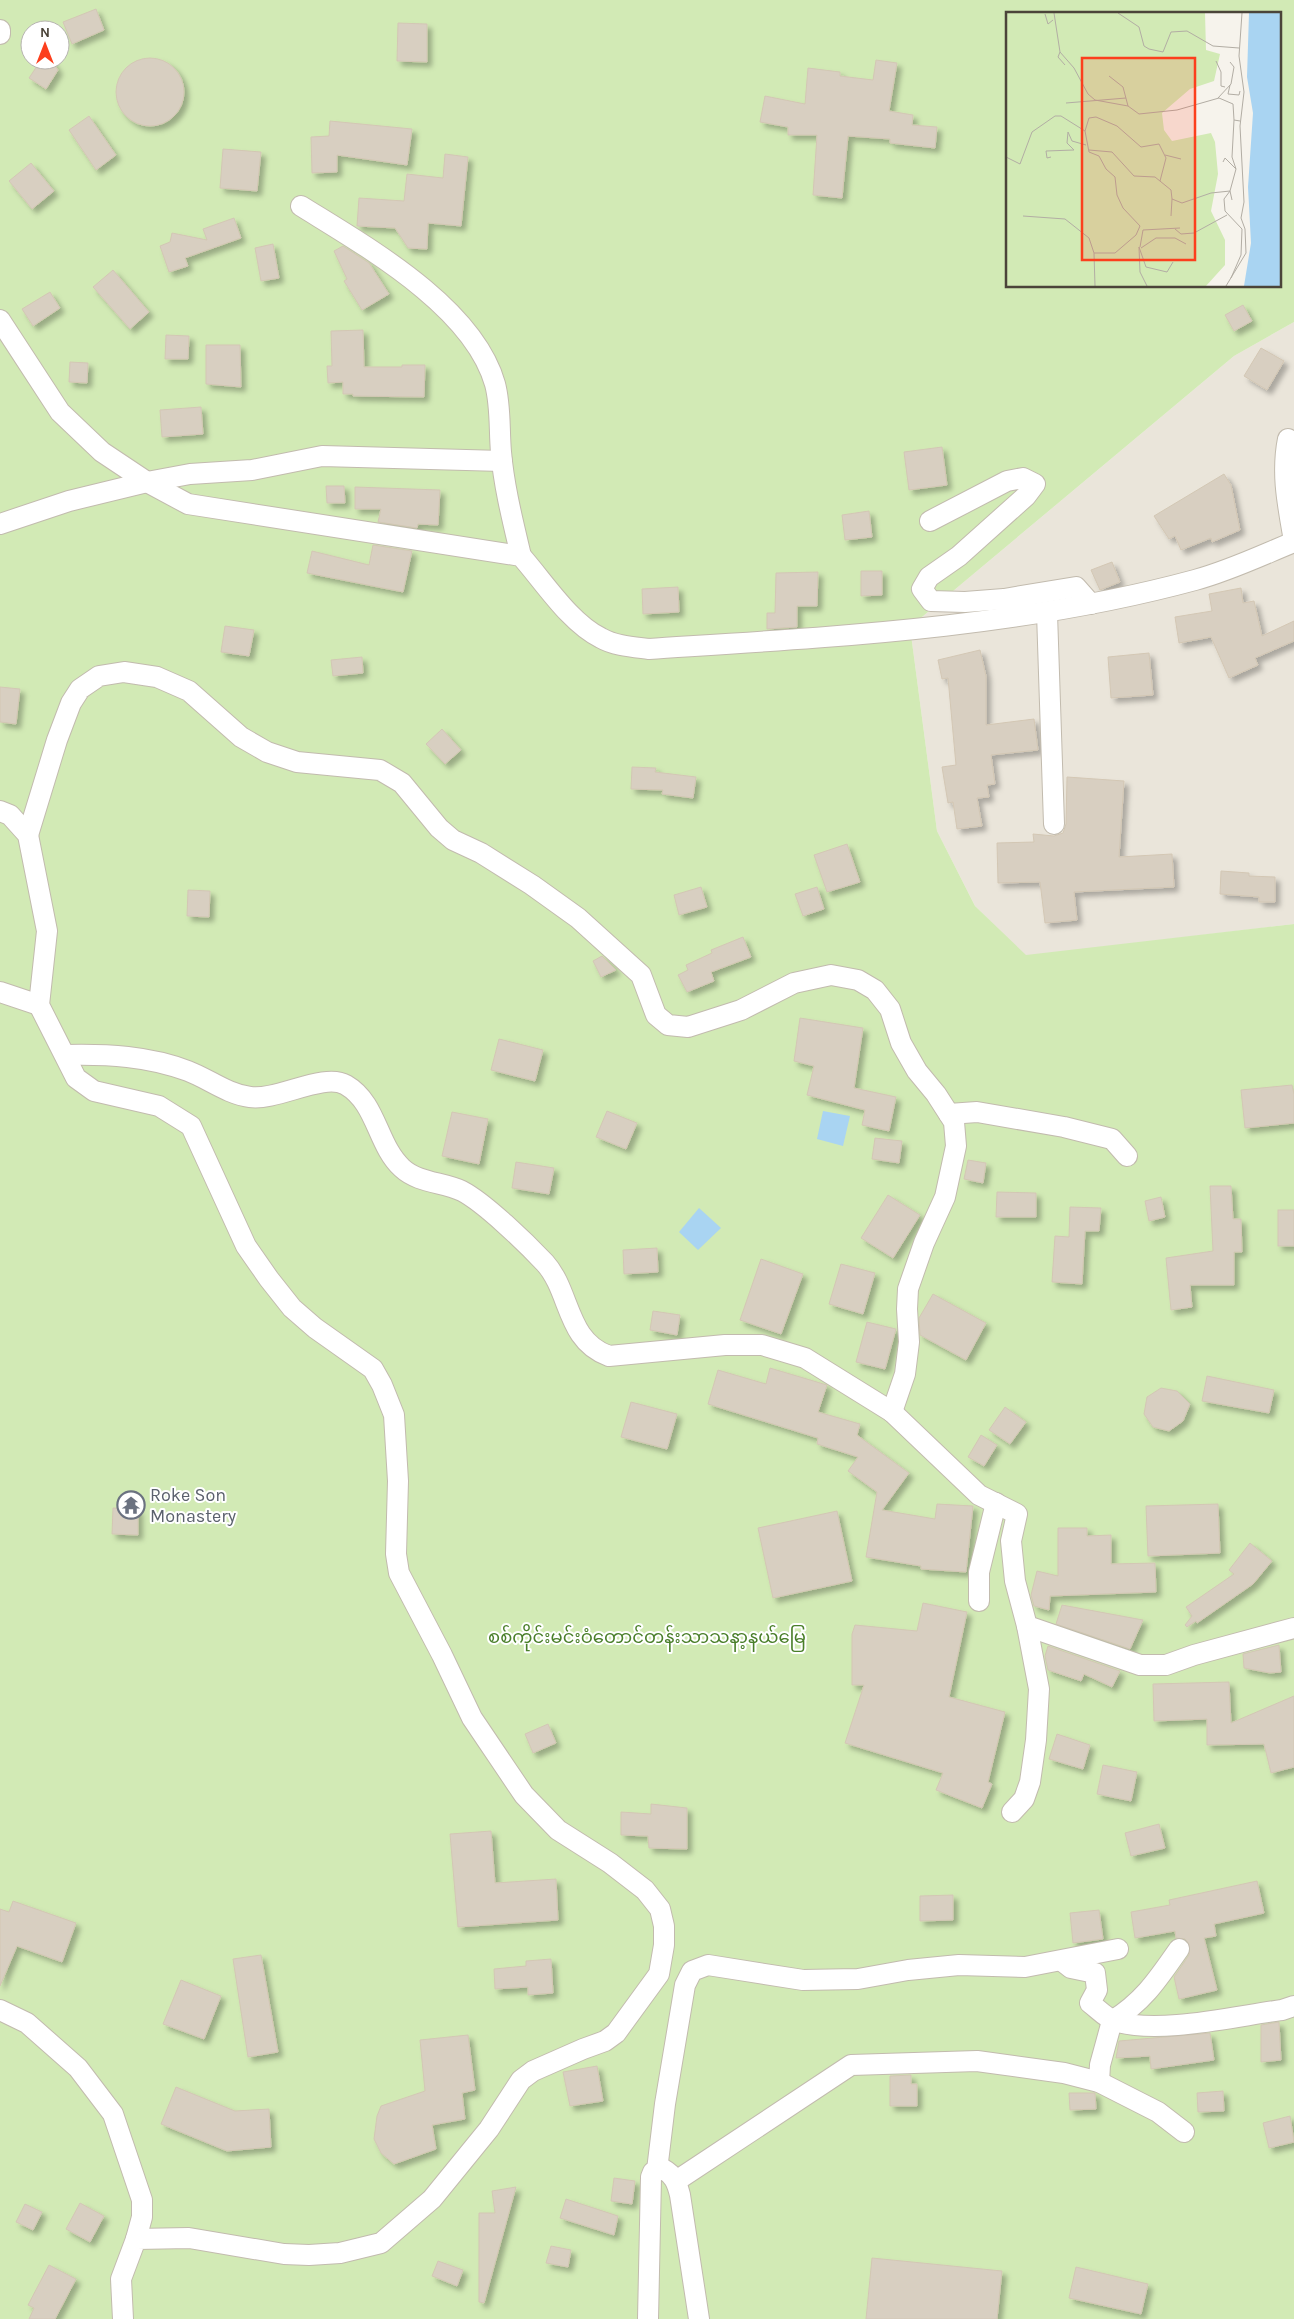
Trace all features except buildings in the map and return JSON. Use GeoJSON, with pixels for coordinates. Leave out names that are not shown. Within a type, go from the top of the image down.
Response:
{"type":"FeatureCollection","features":[{"type":"Feature","properties":{"kind":"street"},"geometry":{"type":"LineString","coordinates":[[301,206],[382,257],[438,302],[472,339],[487,365],[495,385],[502,461],[521,556],[581,626],[602,639],[623,646],[649,649],[855,635],[1047,612],[1197,580],[1294,542],[1284,483],[1288,439]]}},
{"type":"Feature","properties":{"kind":"street"},"geometry":{"type":"LineString","coordinates":[[0,320],[60,412],[102,452],[148,482],[188,504],[521,556]]}},
{"type":"Feature","properties":{"kind":"street"},"geometry":{"type":"LineString","coordinates":[[0,524],[69,501],[148,482],[190,474],[252,470],[322,456],[502,461]]}},
{"type":"Feature","properties":{"kind":"street"},"geometry":{"type":"LineString","coordinates":[[930,521],[1007,481],[1023,478],[1035,484],[1026,496],[959,556],[929,577],[922,590],[931,601],[965,602],[1076,587],[1091,604]]}},
{"type":"Feature","properties":{"kind":"street"},"geometry":{"type":"LineString","coordinates":[[1047,612],[1054,824]]}},
{"type":"Feature","properties":{"kind":"street"},"geometry":{"type":"LineString","coordinates":[[136,2239],[188,2238],[284,2254],[309,2255],[340,2253],[381,2243],[432,2199],[489,2129],[521,2080],[533,2071],[605,2041],[616,2033],[659,1974],[664,1945],[664,1926],[660,1910],[645,1890],[610,1863],[558,1830],[524,1795],[472,1718],[442,1654],[399,1573],[396,1554],[398,1481],[394,1414],[382,1385],[373,1370],[292,1308],[269,1279],[246,1246],[191,1126],[159,1106],[94,1091],[76,1078],[39,1005],[47,931],[28,835],[70,703],[80,689],[99,676],[124,672],[157,677],[188,691],[241,736],[267,752],[297,762],[380,770],[402,783],[438,828],[453,840],[481,853],[532,885],[578,918],[641,975],[656,1015],[668,1025],[688,1027],[741,1010],[794,983],[831,976],[858,980],[875,990],[890,1009],[901,1042],[913,1064],[954,1122],[956,1146],[945,1197],[924,1243],[908,1289],[909,1342],[905,1374],[892,1412]]}},
{"type":"Feature","properties":{"kind":"street"},"geometry":{"type":"LineString","coordinates":[[0,811],[10,815],[28,835]]}},
{"type":"Feature","properties":{"kind":"street"},"geometry":{"type":"LineString","coordinates":[[0,992],[39,1005]]}},
{"type":"Feature","properties":{"kind":"street"},"geometry":{"type":"LineString","coordinates":[[65,1055],[103,1054],[162,1062],[190,1072],[227,1090],[251,1097],[278,1094],[328,1081],[345,1084],[369,1108],[379,1134],[398,1164],[409,1175],[462,1191],[515,1233],[546,1264],[576,1328],[586,1342],[598,1352],[609,1356],[725,1345],[762,1345],[805,1358],[831,1372],[892,1412],[979,1495],[1017,1514],[1011,1541],[1015,1581],[1027,1626],[1039,1689],[1036,1740],[1030,1782],[1024,1800],[1012,1812]]}},
{"type":"Feature","properties":{"kind":"street"},"geometry":{"type":"LineString","coordinates":[[949,1114],[977,1112],[1064,1127],[1112,1139],[1127,1156]]}},
{"type":"Feature","properties":{"kind":"street"},"geometry":{"type":"LineString","coordinates":[[979,1601],[979,1572],[996,1502]]}},
{"type":"Feature","properties":{"kind":"street"},"geometry":{"type":"LineString","coordinates":[[1027,1626],[1140,1665],[1166,1665],[1194,1655],[1294,1628]]}},
{"type":"Feature","properties":{"kind":"street"},"geometry":{"type":"LineString","coordinates":[[657,2170],[665,2104],[685,1985],[692,1971],[708,1965],[803,1980],[858,1979],[908,1970],[959,1965],[1025,1967],[1118,1949]]}},
{"type":"Feature","properties":{"kind":"street"},"geometry":{"type":"LineString","coordinates":[[1099,2082],[1100,2065],[1112,2021],[1132,2008],[1149,1992],[1180,1949]]}},
{"type":"Feature","properties":{"kind":"street"},"geometry":{"type":"LineString","coordinates":[[1062,1961],[1071,1968],[1095,1973],[1097,1990],[1090,2004],[1112,2021],[1129,2025],[1183,2025],[1282,2010],[1294,2006]]}},
{"type":"Feature","properties":{"kind":"street"},"geometry":{"type":"LineString","coordinates":[[0,2010],[26,2023],[78,2068],[113,2114],[142,2200],[142,2217],[121,2279],[123,2319]]}},
{"type":"Feature","properties":{"kind":"street"},"geometry":{"type":"LineString","coordinates":[[676,2180],[758,2129],[851,2065],[977,2061],[1064,2073],[1099,2082],[1158,2112],[1184,2132]]}},
{"type":"Feature","properties":{"kind":"street"},"geometry":{"type":"LineString","coordinates":[[648,2319],[651,2177],[653,2172],[664,2169],[670,2172],[676,2180],[680,2194],[699,2319]]}},
{"type":"Feature","properties":{"kind":"shaded area"},"geometry":{"type":"Polygon","coordinates":[[[1294,322],[1294,924],[1026,956],[975,906],[937,831],[910,627],[1234,356],[1294,322]]]}},
{"type":"Feature","properties":{"kind":"green space","name":"စစ်ကိုင်းမင်းဝံတောင်တန်းသာသနာ့နယ်မြေ"},"geometry":{"type":"Polygon","coordinates":[[[0,0],[1294,0],[1294,322],[1234,356],[910,627],[937,831],[975,906],[1026,955],[1294,924],[1294,2319],[0,2319],[0,0]]]}},
{"type":"Feature","properties":{"kind":"water"},"geometry":{"type":"Polygon","coordinates":[[[823,1111],[850,1116],[843,1146],[817,1139],[823,1111]]]}},
{"type":"Feature","properties":{"kind":"water"},"geometry":{"type":"Polygon","coordinates":[[[699,1208],[721,1228],[698,1250],[679,1232],[699,1208]]]}},
{"type":"Feature","properties":{"kind":"place","name":"Roke Son Monastery"},"geometry":{"type":"Point","coordinates":[131,1505]}}]}
